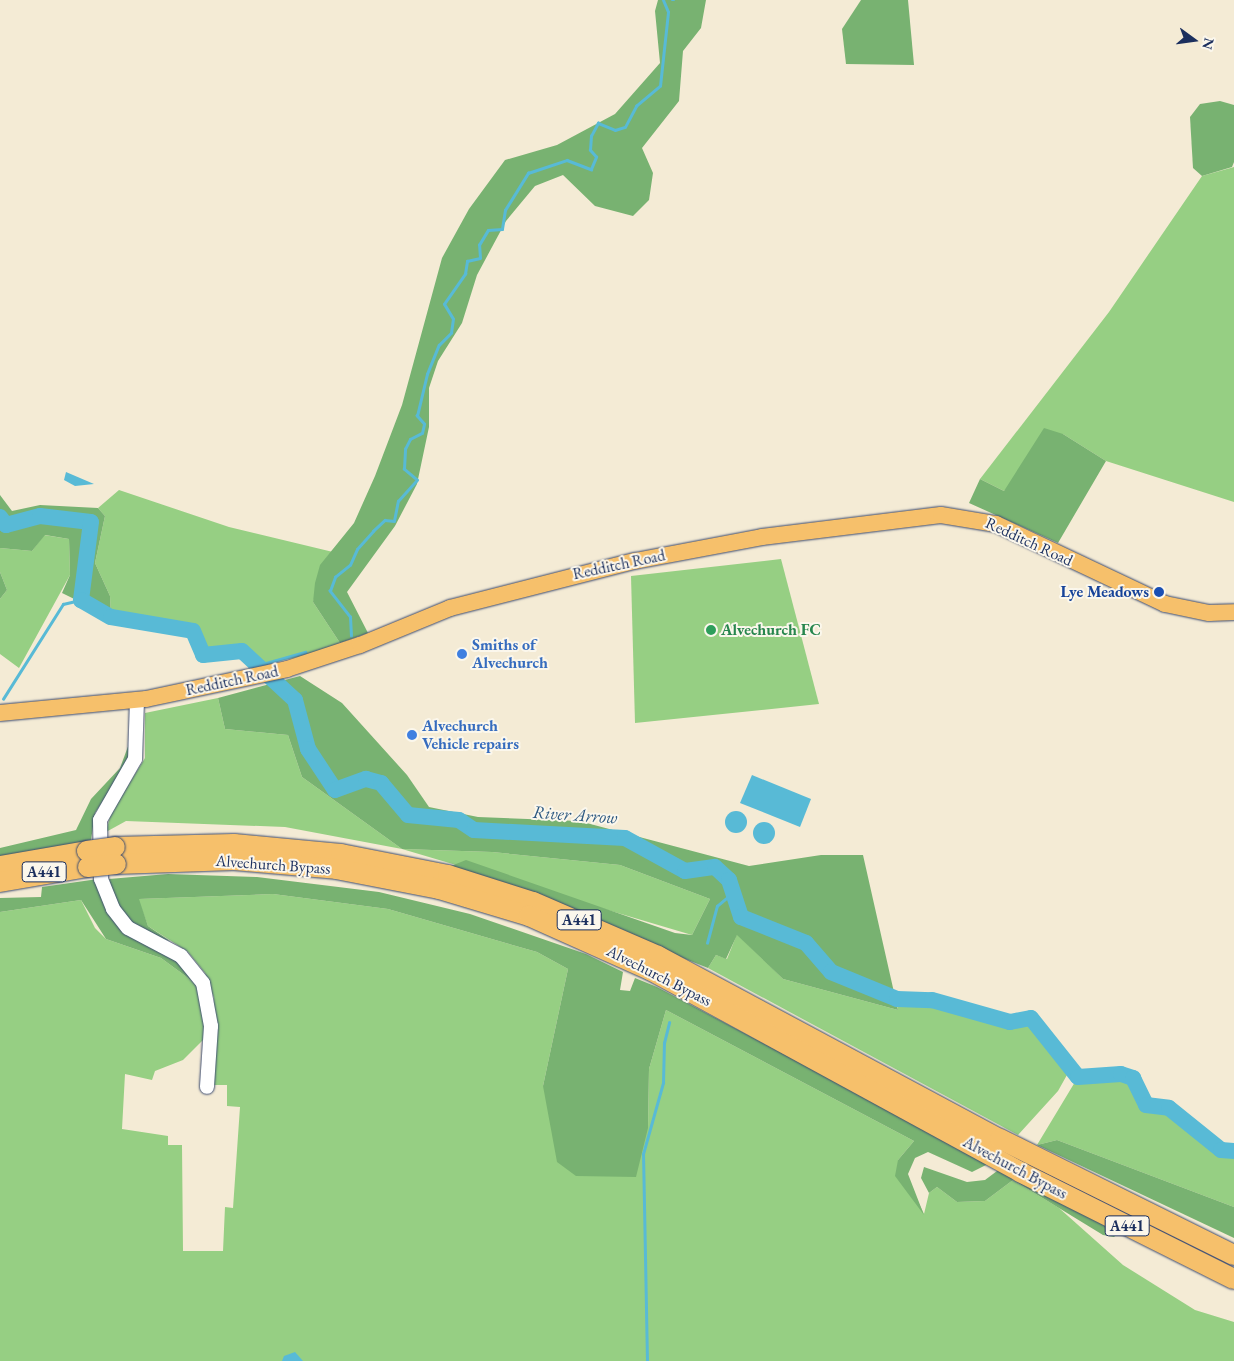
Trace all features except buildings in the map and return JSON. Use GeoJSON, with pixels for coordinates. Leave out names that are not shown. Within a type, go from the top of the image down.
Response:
{"type":"FeatureCollection","features":[{"type":"Feature","properties":{"kind":"highway","name":"Alvechurch Bypass"},"geometry":{"type":"LineString","coordinates":[[0,866],[234,844],[341,854],[448,874],[524,899],[658,956],[1036,1158],[1234,1255]]}},
{"type":"Feature","properties":{"kind":"highway","name":"Alvechurch Bypass"},"geometry":{"type":"LineString","coordinates":[[115,856],[234,860],[336,869],[439,889],[529,916],[650,970],[1020,1172],[1234,1279]]}},
{"type":"Feature","properties":{"kind":"highway","name":"Alvechurch Bypass"},"geometry":{"type":"LineString","coordinates":[[0,882],[88,859]]}},
{"type":"Feature","properties":{"kind":"main road","name":"Redditch Road"},"geometry":{"type":"LineString","coordinates":[[0,713],[136,700],[287,669],[450,608],[573,574],[762,537],[940,514],[996,524],[1165,604],[1209,613],[1234,612]]}},
{"type":"Feature","properties":{"kind":"street"},"geometry":{"type":"LineString","coordinates":[[136,700],[135,759],[100,820],[101,880],[113,909],[128,928],[181,956],[203,983],[211,1026],[207,1087]]}},
{"type":"Feature","properties":{"kind":"green space"},"geometry":{"type":"Polygon","coordinates":[[[658,0],[706,0],[701,28],[683,51],[679,101],[642,148],[653,173],[649,200],[633,216],[595,206],[563,175],[535,186],[506,221],[477,275],[462,323],[438,361],[429,388],[429,427],[417,484],[395,526],[347,592],[368,633],[340,643],[313,602],[315,583],[320,565],[354,523],[375,476],[402,405],[442,258],[469,209],[505,160],[557,145],[615,114],[660,63],[655,11],[658,0]]]}},
{"type":"Feature","properties":{"kind":"green space"},"geometry":{"type":"Polygon","coordinates":[[[861,0],[908,0],[914,65],[846,64],[842,29],[861,0]]]}},
{"type":"Feature","properties":{"kind":"green space"},"geometry":{"type":"Polygon","coordinates":[[[1220,101],[1234,105],[1234,162],[1232,167],[1202,176],[1193,168],[1190,117],[1200,104],[1220,101]]]}},
{"type":"Feature","properties":{"kind":"green space"},"geometry":{"type":"Polygon","coordinates":[[[1234,167],[1234,502],[1106,461],[1063,434],[1004,491],[980,479],[1109,312],[1202,176],[1234,167]]]}},
{"type":"Feature","properties":{"kind":"green space"},"geometry":{"type":"Polygon","coordinates":[[[1044,428],[1063,434],[1106,461],[1058,543],[969,503],[980,479],[1004,491],[1044,428]]]}},
{"type":"Feature","properties":{"kind":"green space"},"geometry":{"type":"Polygon","coordinates":[[[119,490],[229,527],[333,552],[327,557],[313,602],[340,643],[332,650],[259,665],[242,651],[203,655],[193,631],[111,617],[110,596],[95,563],[105,516],[98,508],[119,490]]]}},
{"type":"Feature","properties":{"kind":"green space"},"geometry":{"type":"Polygon","coordinates":[[[0,495],[12,511],[40,505],[98,508],[105,516],[95,563],[110,596],[111,617],[62,593],[70,575],[69,539],[45,535],[32,551],[0,548],[0,495]]]}},
{"type":"Feature","properties":{"kind":"green space"},"geometry":{"type":"Polygon","coordinates":[[[44,535],[69,539],[70,575],[19,668],[0,654],[0,599],[7,590],[0,572],[0,548],[32,551],[44,535]]]}},
{"type":"Feature","properties":{"kind":"green space"},"geometry":{"type":"Polygon","coordinates":[[[781,559],[819,704],[635,723],[631,576],[781,559]]]}},
{"type":"Feature","properties":{"kind":"green space"},"geometry":{"type":"Polygon","coordinates":[[[0,572],[7,590],[0,599],[0,572]]]}},
{"type":"Feature","properties":{"kind":"green space"},"geometry":{"type":"Polygon","coordinates":[[[300,676],[342,703],[407,775],[429,807],[478,817],[579,821],[749,866],[821,855],[863,855],[898,1010],[783,979],[737,935],[726,959],[716,955],[708,968],[451,866],[466,860],[675,933],[692,935],[710,899],[620,865],[492,852],[402,849],[302,777],[288,735],[225,729],[218,698],[300,676]]]}},
{"type":"Feature","properties":{"kind":"green space"},"geometry":{"type":"Polygon","coordinates":[[[218,698],[225,729],[288,735],[302,777],[402,849],[285,827],[126,821],[106,832],[111,813],[145,758],[145,713],[218,698]]]}},
{"type":"Feature","properties":{"kind":"green space"},"geometry":{"type":"Polygon","coordinates":[[[133,733],[131,758],[95,813],[91,840],[0,859],[0,848],[76,830],[91,799],[120,768],[133,733]]]}},
{"type":"Feature","properties":{"kind":"green space"},"geometry":{"type":"Polygon","coordinates":[[[402,849],[492,852],[620,865],[710,899],[692,935],[402,849]]]}},
{"type":"Feature","properties":{"kind":"green space"},"geometry":{"type":"Polygon","coordinates":[[[168,874],[257,877],[379,892],[470,914],[586,954],[623,972],[620,990],[630,991],[635,978],[657,987],[990,1163],[972,1172],[928,1152],[915,1158],[908,1174],[924,1215],[895,1176],[898,1160],[914,1141],[666,1010],[649,1069],[648,1128],[636,1177],[576,1176],[557,1162],[543,1086],[568,969],[537,952],[388,909],[273,894],[139,899],[148,926],[170,941],[151,936],[129,921],[117,906],[109,879],[168,874]]]}},
{"type":"Feature","properties":{"kind":"green space"},"geometry":{"type":"Polygon","coordinates":[[[98,879],[104,900],[183,964],[195,983],[161,958],[106,939],[81,900],[0,912],[0,898],[41,897],[42,887],[98,879]]]}},
{"type":"Feature","properties":{"kind":"green space"},"geometry":{"type":"Polygon","coordinates":[[[273,894],[388,909],[537,952],[568,969],[543,1086],[648,1128],[649,1069],[666,1010],[914,1141],[898,1160],[924,1214],[929,1193],[937,1187],[957,1202],[985,1201],[1013,1180],[1059,1208],[1123,1265],[1195,1310],[1234,1322],[1234,1361],[0,1361],[0,912],[81,900],[95,928],[106,939],[161,958],[195,983],[205,1003],[204,1039],[183,1060],[155,1071],[152,1080],[125,1074],[122,1129],[168,1136],[168,1145],[182,1145],[183,1251],[223,1251],[225,1207],[233,1208],[240,1107],[227,1106],[227,1085],[212,1085],[214,998],[205,973],[188,952],[148,926],[138,899],[273,894]]]}},
{"type":"Feature","properties":{"kind":"green space"},"geometry":{"type":"Polygon","coordinates":[[[737,934],[783,979],[898,1010],[897,999],[932,1000],[1010,1022],[1031,1018],[1072,1066],[1058,1091],[1018,1135],[708,968],[716,955],[727,959],[737,934]]]}},
{"type":"Feature","properties":{"kind":"green space"},"geometry":{"type":"Polygon","coordinates":[[[1121,1074],[1133,1078],[1146,1105],[1169,1108],[1221,1150],[1234,1151],[1234,1207],[1057,1140],[1037,1145],[1078,1077],[1121,1074]]]}},
{"type":"Feature","properties":{"kind":"green space"},"geometry":{"type":"Polygon","coordinates":[[[1057,1140],[1234,1207],[1234,1238],[1037,1145],[1057,1140]]]}},
{"type":"Feature","properties":{"kind":"green space"},"geometry":{"type":"Polygon","coordinates":[[[924,1167],[967,1182],[985,1180],[1001,1168],[1120,1231],[1114,1237],[1103,1235],[1013,1180],[985,1201],[957,1202],[937,1187],[929,1193],[921,1178],[924,1167]]]}},
{"type":"Feature","properties":{"kind":"water"},"geometry":{"type":"Polygon","coordinates":[[[66,472],[94,484],[75,486],[64,480],[66,472]]]}},
{"type":"Feature","properties":{"kind":"water"},"geometry":{"type":"Polygon","coordinates":[[[752,775],[811,799],[800,827],[740,803],[752,775]]]}},
{"type":"Feature","properties":{"kind":"water"},"geometry":{"type":"Polygon","coordinates":[[[736,811],[744,814],[747,822],[744,830],[736,833],[728,830],[725,822],[728,814],[736,811]]]}},
{"type":"Feature","properties":{"kind":"water"},"geometry":{"type":"Polygon","coordinates":[[[764,822],[772,825],[775,833],[772,841],[764,844],[756,841],[753,833],[756,825],[764,822]]]}},
{"type":"Feature","properties":{"kind":"water"},"geometry":{"type":"Polygon","coordinates":[[[295,1352],[303,1361],[282,1361],[284,1356],[295,1352]]]}},
{"type":"Feature","properties":{"kind":"waterway"},"geometry":{"type":"LineString","coordinates":[[351,636],[350,617],[330,591],[335,577],[350,565],[357,549],[373,531],[385,520],[394,521],[398,501],[417,480],[404,469],[405,449],[410,439],[422,433],[424,424],[417,416],[427,374],[439,345],[451,333],[453,319],[444,304],[465,274],[467,261],[480,258],[479,245],[488,230],[502,229],[505,210],[528,173],[567,160],[591,169],[596,157],[590,150],[591,136],[598,123],[615,130],[625,127],[636,106],[660,86],[668,12],[663,0]]}},
{"type":"Feature","properties":{"kind":"waterway","name":"River Arrow"},"geometry":{"type":"LineString","coordinates":[[0,517],[6,525],[40,516],[91,522],[81,600],[111,617],[193,631],[203,655],[242,651],[295,700],[308,749],[335,790],[366,779],[381,783],[408,815],[459,820],[474,830],[625,838],[685,871],[715,867],[729,880],[741,917],[806,943],[831,972],[897,999],[932,1000],[1010,1022],[1031,1018],[1078,1077],[1121,1074],[1133,1078],[1146,1105],[1169,1108],[1221,1150],[1234,1151]]}},
{"type":"Feature","properties":{"kind":"waterway"},"geometry":{"type":"LineString","coordinates":[[3,699],[63,604],[81,600]]}},
{"type":"Feature","properties":{"kind":"waterway"},"geometry":{"type":"LineString","coordinates":[[259,665],[305,652]]}},
{"type":"Feature","properties":{"kind":"waterway"},"geometry":{"type":"LineString","coordinates":[[707,943],[717,906],[730,895]]}},
{"type":"Feature","properties":{"kind":"waterway"},"geometry":{"type":"LineString","coordinates":[[647,1361],[643,1154],[663,1083],[664,1043],[669,1023]]}},
{"type":"Feature","properties":{"kind":"place","name":"Lye Meadows"},"geometry":{"type":"Point","coordinates":[1159,592]}},
{"type":"Feature","properties":{"kind":"place","name":"Alvechurch FC"},"geometry":{"type":"Point","coordinates":[711,630]}},
{"type":"Feature","properties":{"kind":"place","name":"Smiths of Alvechurch"},"geometry":{"type":"Point","coordinates":[462,654]}},
{"type":"Feature","properties":{"kind":"place","name":"Alvechurch Vehicle repairs"},"geometry":{"type":"Point","coordinates":[412,735]}}]}
